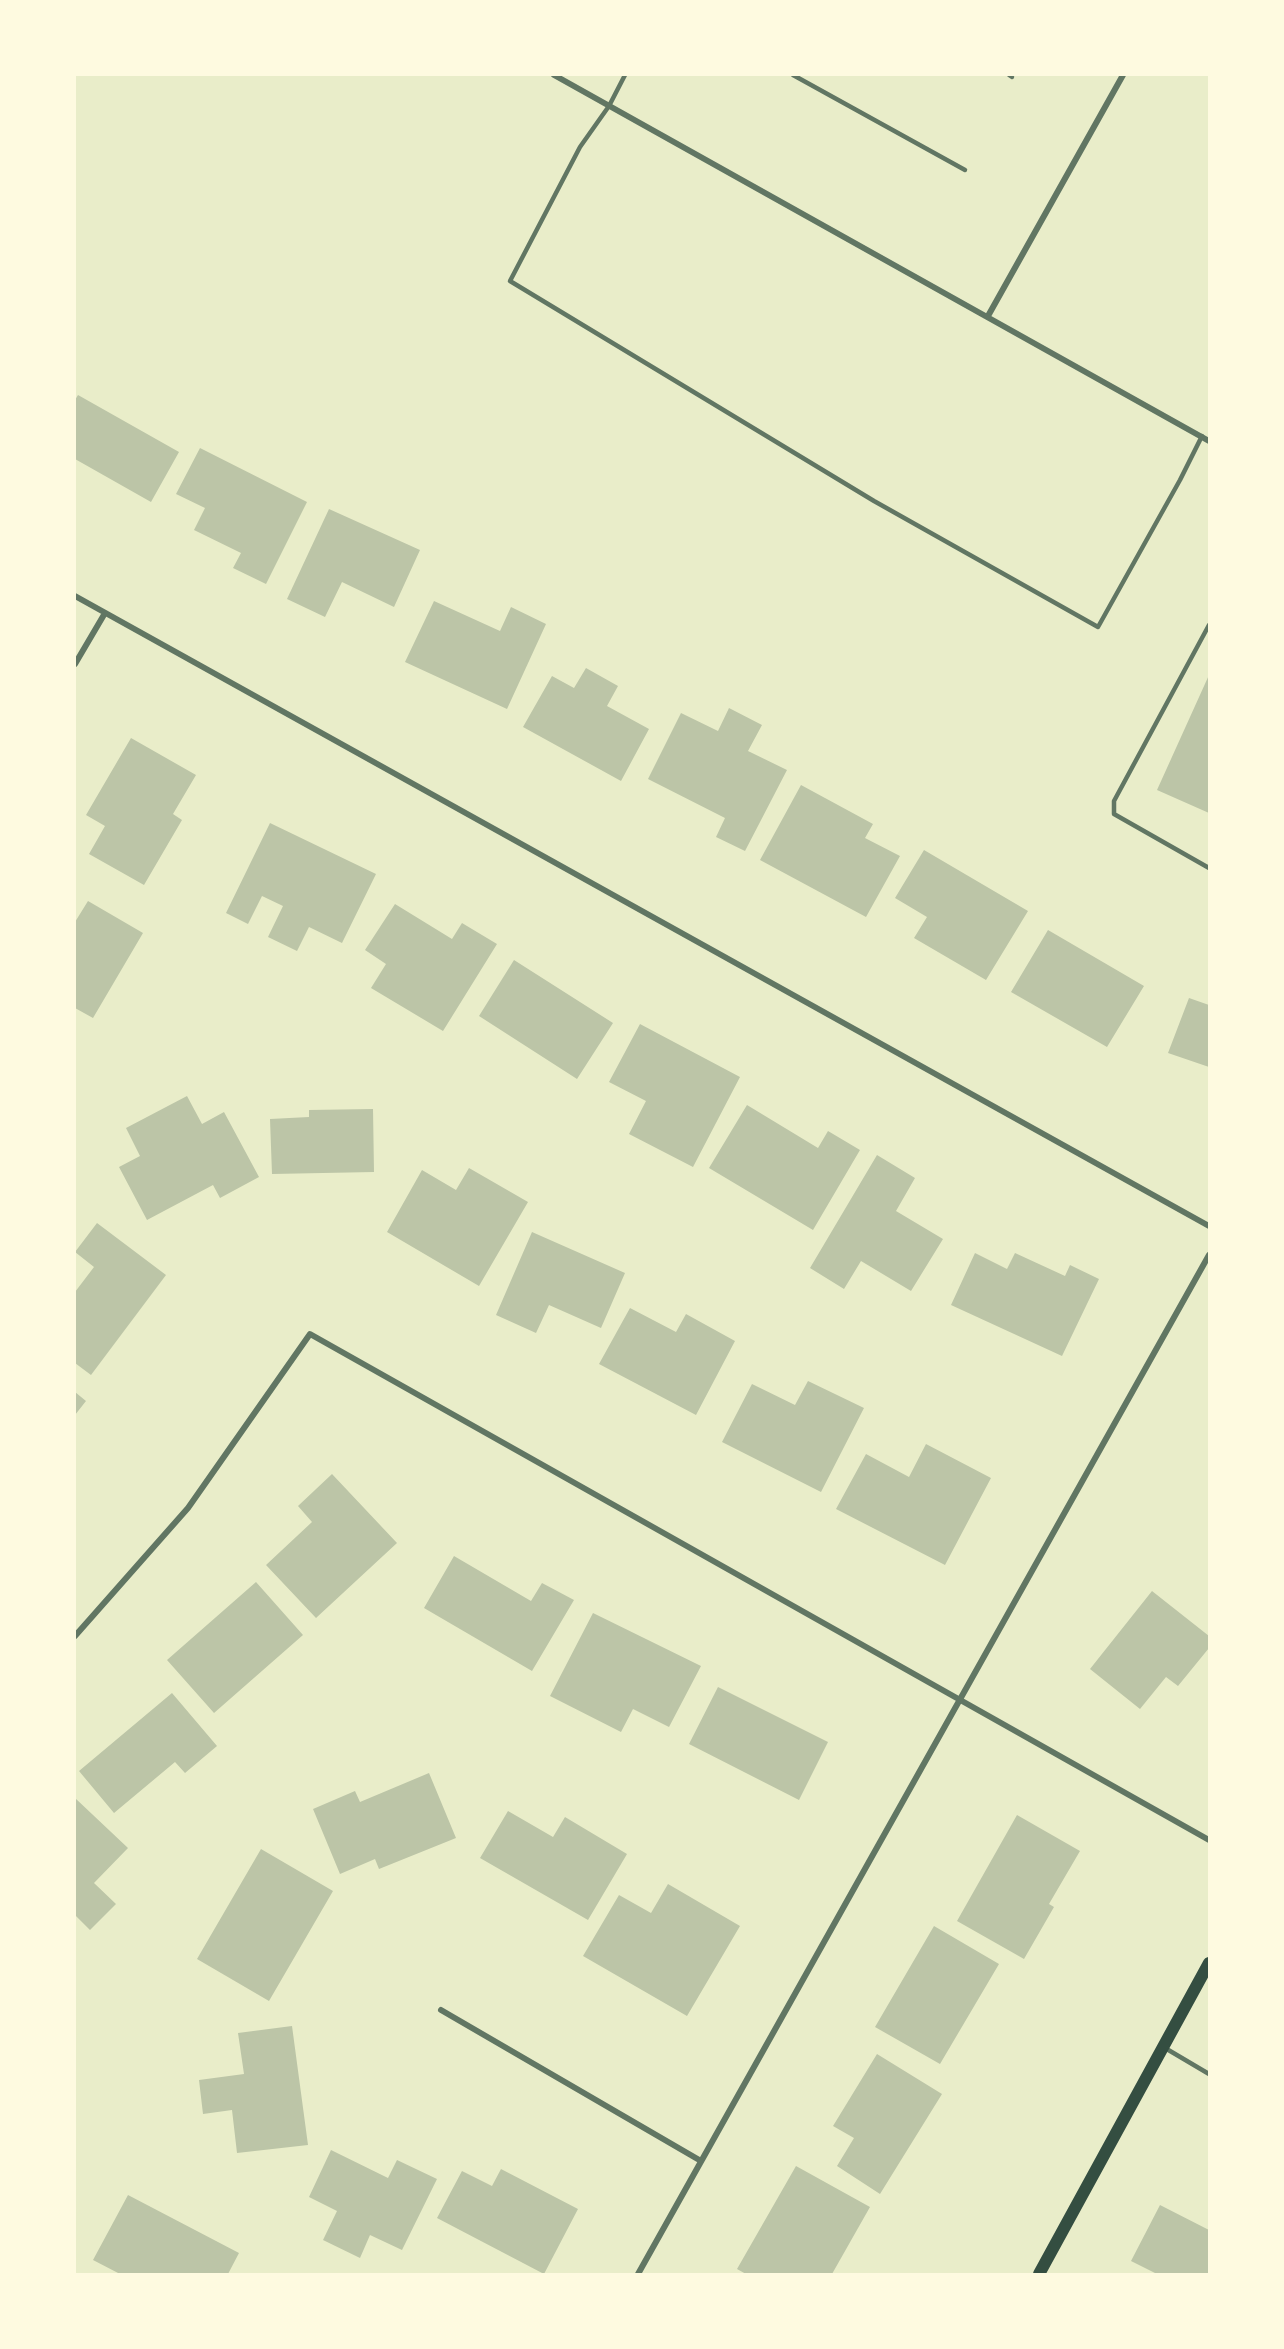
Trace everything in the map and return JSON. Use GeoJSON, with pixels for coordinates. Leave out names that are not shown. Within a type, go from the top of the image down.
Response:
{"type":"FeatureCollection","features":[{"type":"Feature","properties":{"kind":"main road"},"geometry":{"type":"LineString","coordinates":[[1039,2274],[1209,1963]]}},
{"type":"Feature","properties":{"kind":"street"},"geometry":{"type":"LineString","coordinates":[[554,75],[1209,441]]}},
{"type":"Feature","properties":{"kind":"street"},"geometry":{"type":"LineString","coordinates":[[988,316],[1123,75]]}},
{"type":"Feature","properties":{"kind":"street"},"geometry":{"type":"LineString","coordinates":[[75,596],[1209,1226]]}},
{"type":"Feature","properties":{"kind":"street"},"geometry":{"type":"LineString","coordinates":[[75,664],[105,613]]}},
{"type":"Feature","properties":{"kind":"street"},"geometry":{"type":"LineString","coordinates":[[638,2274],[1209,1255]]}},
{"type":"Feature","properties":{"kind":"street"},"geometry":{"type":"LineString","coordinates":[[75,1636],[188,1508],[310,1334],[1209,1840]]}},
{"type":"Feature","properties":{"kind":"street"},"geometry":{"type":"LineString","coordinates":[[441,2010],[701,2161]]}},
{"type":"Feature","properties":{"kind":"lane"},"geometry":{"type":"LineString","coordinates":[[625,75],[609,105],[580,147],[510,281],[874,501],[1098,627],[1202,436]]}},
{"type":"Feature","properties":{"kind":"lane"},"geometry":{"type":"LineString","coordinates":[[793,75],[964,170]]}},
{"type":"Feature","properties":{"kind":"lane"},"geometry":{"type":"LineString","coordinates":[[1209,625],[1114,801],[1114,814],[1209,868]]}},
{"type":"Feature","properties":{"kind":"lane"},"geometry":{"type":"LineString","coordinates":[[1163,2047],[1209,2074]]}},
{"type":"Feature","properties":{"kind":"building"},"geometry":{"type":"Polygon","coordinates":[[[78,395],[179,452],[151,502],[75,459],[75,400],[78,395]]]}},
{"type":"Feature","properties":{"kind":"building"},"geometry":{"type":"Polygon","coordinates":[[[200,448],[307,502],[266,584],[233,568],[241,553],[194,530],[205,508],[176,494],[200,448]]]}},
{"type":"Feature","properties":{"kind":"building"},"geometry":{"type":"Polygon","coordinates":[[[329,509],[420,550],[394,607],[342,582],[325,617],[287,599],[329,509]]]}},
{"type":"Feature","properties":{"kind":"building"},"geometry":{"type":"Polygon","coordinates":[[[434,601],[500,631],[511,607],[546,624],[507,709],[405,662],[434,601]]]}},
{"type":"Feature","properties":{"kind":"building"},"geometry":{"type":"Polygon","coordinates":[[[586,668],[618,686],[607,706],[649,729],[621,781],[523,727],[552,676],[574,688],[586,668]]]}},
{"type":"Feature","properties":{"kind":"building"},"geometry":{"type":"Polygon","coordinates":[[[1209,675],[1209,813],[1157,790],[1209,675]]]}},
{"type":"Feature","properties":{"kind":"building"},"geometry":{"type":"Polygon","coordinates":[[[729,708],[762,725],[748,751],[787,770],[745,851],[716,837],[725,818],[648,779],[681,713],[718,731],[729,708]]]}},
{"type":"Feature","properties":{"kind":"building"},"geometry":{"type":"Polygon","coordinates":[[[131,738],[196,775],[173,814],[182,820],[144,885],[89,854],[105,826],[86,815],[131,738]]]}},
{"type":"Feature","properties":{"kind":"building"},"geometry":{"type":"Polygon","coordinates":[[[801,785],[873,824],[865,838],[900,856],[866,917],[760,860],[801,785]]]}},
{"type":"Feature","properties":{"kind":"building"},"geometry":{"type":"Polygon","coordinates":[[[270,823],[376,874],[342,943],[309,927],[297,951],[268,937],[283,906],[262,896],[248,924],[226,913],[270,823]]]}},
{"type":"Feature","properties":{"kind":"building"},"geometry":{"type":"Polygon","coordinates":[[[924,850],[1028,911],[986,980],[914,938],[927,917],[895,898],[924,850]]]}},
{"type":"Feature","properties":{"kind":"building"},"geometry":{"type":"Polygon","coordinates":[[[88,901],[143,933],[93,1018],[75,1008],[75,922],[88,901]]]}},
{"type":"Feature","properties":{"kind":"building"},"geometry":{"type":"Polygon","coordinates":[[[395,904],[452,939],[462,923],[497,944],[443,1031],[371,988],[386,964],[365,950],[395,904]]]}},
{"type":"Feature","properties":{"kind":"building"},"geometry":{"type":"Polygon","coordinates":[[[1048,930],[1144,986],[1107,1047],[1011,992],[1048,930]]]}},
{"type":"Feature","properties":{"kind":"building"},"geometry":{"type":"Polygon","coordinates":[[[514,960],[613,1023],[577,1079],[479,1016],[514,960]]]}},
{"type":"Feature","properties":{"kind":"building"},"geometry":{"type":"Polygon","coordinates":[[[1189,998],[1209,1005],[1209,1067],[1168,1053],[1189,998]]]}},
{"type":"Feature","properties":{"kind":"building"},"geometry":{"type":"Polygon","coordinates":[[[640,1024],[740,1077],[693,1167],[629,1134],[646,1101],[609,1082],[640,1024]]]}},
{"type":"Feature","properties":{"kind":"building"},"geometry":{"type":"Polygon","coordinates":[[[187,1096],[202,1124],[224,1112],[259,1177],[220,1198],[213,1185],[147,1220],[119,1167],[140,1156],[126,1128],[187,1096]]]}},
{"type":"Feature","properties":{"kind":"building"},"geometry":{"type":"Polygon","coordinates":[[[747,1105],[818,1148],[828,1131],[860,1150],[813,1230],[709,1168],[747,1105]]]}},
{"type":"Feature","properties":{"kind":"building"},"geometry":{"type":"Polygon","coordinates":[[[373,1109],[374,1172],[272,1174],[270,1119],[309,1117],[309,1110],[373,1109]]]}},
{"type":"Feature","properties":{"kind":"building"},"geometry":{"type":"Polygon","coordinates":[[[877,1155],[915,1178],[896,1211],[943,1239],[911,1291],[861,1261],[844,1289],[810,1268],[877,1155]]]}},
{"type":"Feature","properties":{"kind":"building"},"geometry":{"type":"Polygon","coordinates":[[[469,1168],[528,1202],[479,1286],[387,1232],[422,1170],[456,1190],[469,1168]]]}},
{"type":"Feature","properties":{"kind":"building"},"geometry":{"type":"Polygon","coordinates":[[[97,1223],[166,1275],[91,1375],[75,1363],[75,1292],[94,1267],[75,1252],[97,1223]]]}},
{"type":"Feature","properties":{"kind":"building"},"geometry":{"type":"Polygon","coordinates":[[[532,1232],[625,1273],[601,1328],[549,1305],[536,1333],[496,1315],[532,1232]]]}},
{"type":"Feature","properties":{"kind":"building"},"geometry":{"type":"Polygon","coordinates":[[[975,1253],[1007,1269],[1015,1253],[1065,1276],[1070,1265],[1099,1279],[1062,1356],[951,1305],[975,1253]]]}},
{"type":"Feature","properties":{"kind":"building"},"geometry":{"type":"Polygon","coordinates":[[[630,1308],[676,1332],[686,1314],[735,1341],[696,1415],[599,1364],[630,1308]]]}},
{"type":"Feature","properties":{"kind":"building"},"geometry":{"type":"Polygon","coordinates":[[[808,1381],[864,1408],[821,1492],[722,1442],[752,1384],[795,1405],[808,1381]]]}},
{"type":"Feature","properties":{"kind":"building"},"geometry":{"type":"Polygon","coordinates":[[[75,1392],[86,1401],[75,1415],[75,1392]]]}},
{"type":"Feature","properties":{"kind":"building"},"geometry":{"type":"Polygon","coordinates":[[[926,1444],[991,1478],[945,1565],[836,1509],[866,1454],[909,1477],[926,1444]]]}},
{"type":"Feature","properties":{"kind":"building"},"geometry":{"type":"Polygon","coordinates":[[[332,1474],[397,1543],[316,1618],[266,1565],[312,1522],[298,1506],[332,1474]]]}},
{"type":"Feature","properties":{"kind":"building"},"geometry":{"type":"Polygon","coordinates":[[[454,1556],[531,1601],[542,1583],[574,1600],[532,1671],[424,1608],[454,1556]]]}},
{"type":"Feature","properties":{"kind":"building"},"geometry":{"type":"Polygon","coordinates":[[[256,1582],[303,1635],[214,1713],[167,1660],[256,1582]]]}},
{"type":"Feature","properties":{"kind":"building"},"geometry":{"type":"Polygon","coordinates":[[[1152,1591],[1209,1636],[1209,1648],[1178,1686],[1166,1677],[1140,1709],[1090,1669],[1152,1591]]]}},
{"type":"Feature","properties":{"kind":"building"},"geometry":{"type":"Polygon","coordinates":[[[593,1613],[701,1666],[669,1727],[633,1709],[621,1732],[550,1696],[593,1613]]]}},
{"type":"Feature","properties":{"kind":"building"},"geometry":{"type":"Polygon","coordinates":[[[718,1687],[828,1742],[799,1800],[689,1744],[718,1687]]]}},
{"type":"Feature","properties":{"kind":"building"},"geometry":{"type":"Polygon","coordinates":[[[172,1693],[217,1746],[185,1773],[175,1762],[114,1813],[79,1771],[172,1693]]]}},
{"type":"Feature","properties":{"kind":"building"},"geometry":{"type":"Polygon","coordinates":[[[429,1773],[456,1838],[379,1869],[375,1859],[340,1874],[313,1809],[355,1791],[360,1802],[429,1773]]]}},
{"type":"Feature","properties":{"kind":"building"},"geometry":{"type":"Polygon","coordinates":[[[75,1798],[128,1848],[94,1883],[116,1904],[90,1930],[75,1915],[75,1798]]]}},
{"type":"Feature","properties":{"kind":"building"},"geometry":{"type":"Polygon","coordinates":[[[508,1811],[553,1837],[565,1817],[627,1854],[588,1920],[480,1858],[508,1811]]]}},
{"type":"Feature","properties":{"kind":"building"},"geometry":{"type":"Polygon","coordinates":[[[1017,1815],[1080,1851],[1049,1904],[1054,1907],[1024,1959],[957,1921],[1017,1815]]]}},
{"type":"Feature","properties":{"kind":"building"},"geometry":{"type":"Polygon","coordinates":[[[261,1849],[333,1891],[269,2001],[197,1959],[261,1849]]]}},
{"type":"Feature","properties":{"kind":"building"},"geometry":{"type":"Polygon","coordinates":[[[668,1884],[740,1926],[687,2016],[583,1956],[619,1895],[651,1913],[668,1884]]]}},
{"type":"Feature","properties":{"kind":"building"},"geometry":{"type":"Polygon","coordinates":[[[934,1926],[999,1964],[940,2064],[875,2027],[934,1926]]]}},
{"type":"Feature","properties":{"kind":"building"},"geometry":{"type":"Polygon","coordinates":[[[292,2026],[308,2145],[237,2153],[232,2110],[203,2114],[199,2080],[244,2074],[238,2033],[292,2026]]]}},
{"type":"Feature","properties":{"kind":"building"},"geometry":{"type":"Polygon","coordinates":[[[877,2054],[942,2094],[880,2194],[837,2166],[854,2138],[833,2126],[877,2054]]]}},
{"type":"Feature","properties":{"kind":"building"},"geometry":{"type":"Polygon","coordinates":[[[331,2150],[388,2178],[397,2160],[437,2179],[402,2250],[370,2235],[360,2258],[323,2240],[337,2211],[309,2197],[331,2150]]]}},
{"type":"Feature","properties":{"kind":"building"},"geometry":{"type":"Polygon","coordinates":[[[796,2166],[870,2207],[832,2274],[746,2274],[737,2269],[796,2166]]]}},
{"type":"Feature","properties":{"kind":"building"},"geometry":{"type":"Polygon","coordinates":[[[501,2169],[578,2209],[544,2274],[437,2218],[462,2171],[492,2186],[501,2169]]]}},
{"type":"Feature","properties":{"kind":"building"},"geometry":{"type":"Polygon","coordinates":[[[128,2195],[239,2253],[228,2274],[120,2274],[93,2260],[128,2195]]]}},
{"type":"Feature","properties":{"kind":"building"},"geometry":{"type":"Polygon","coordinates":[[[1160,2205],[1209,2230],[1209,2274],[1157,2274],[1131,2261],[1160,2205]]]}}]}
